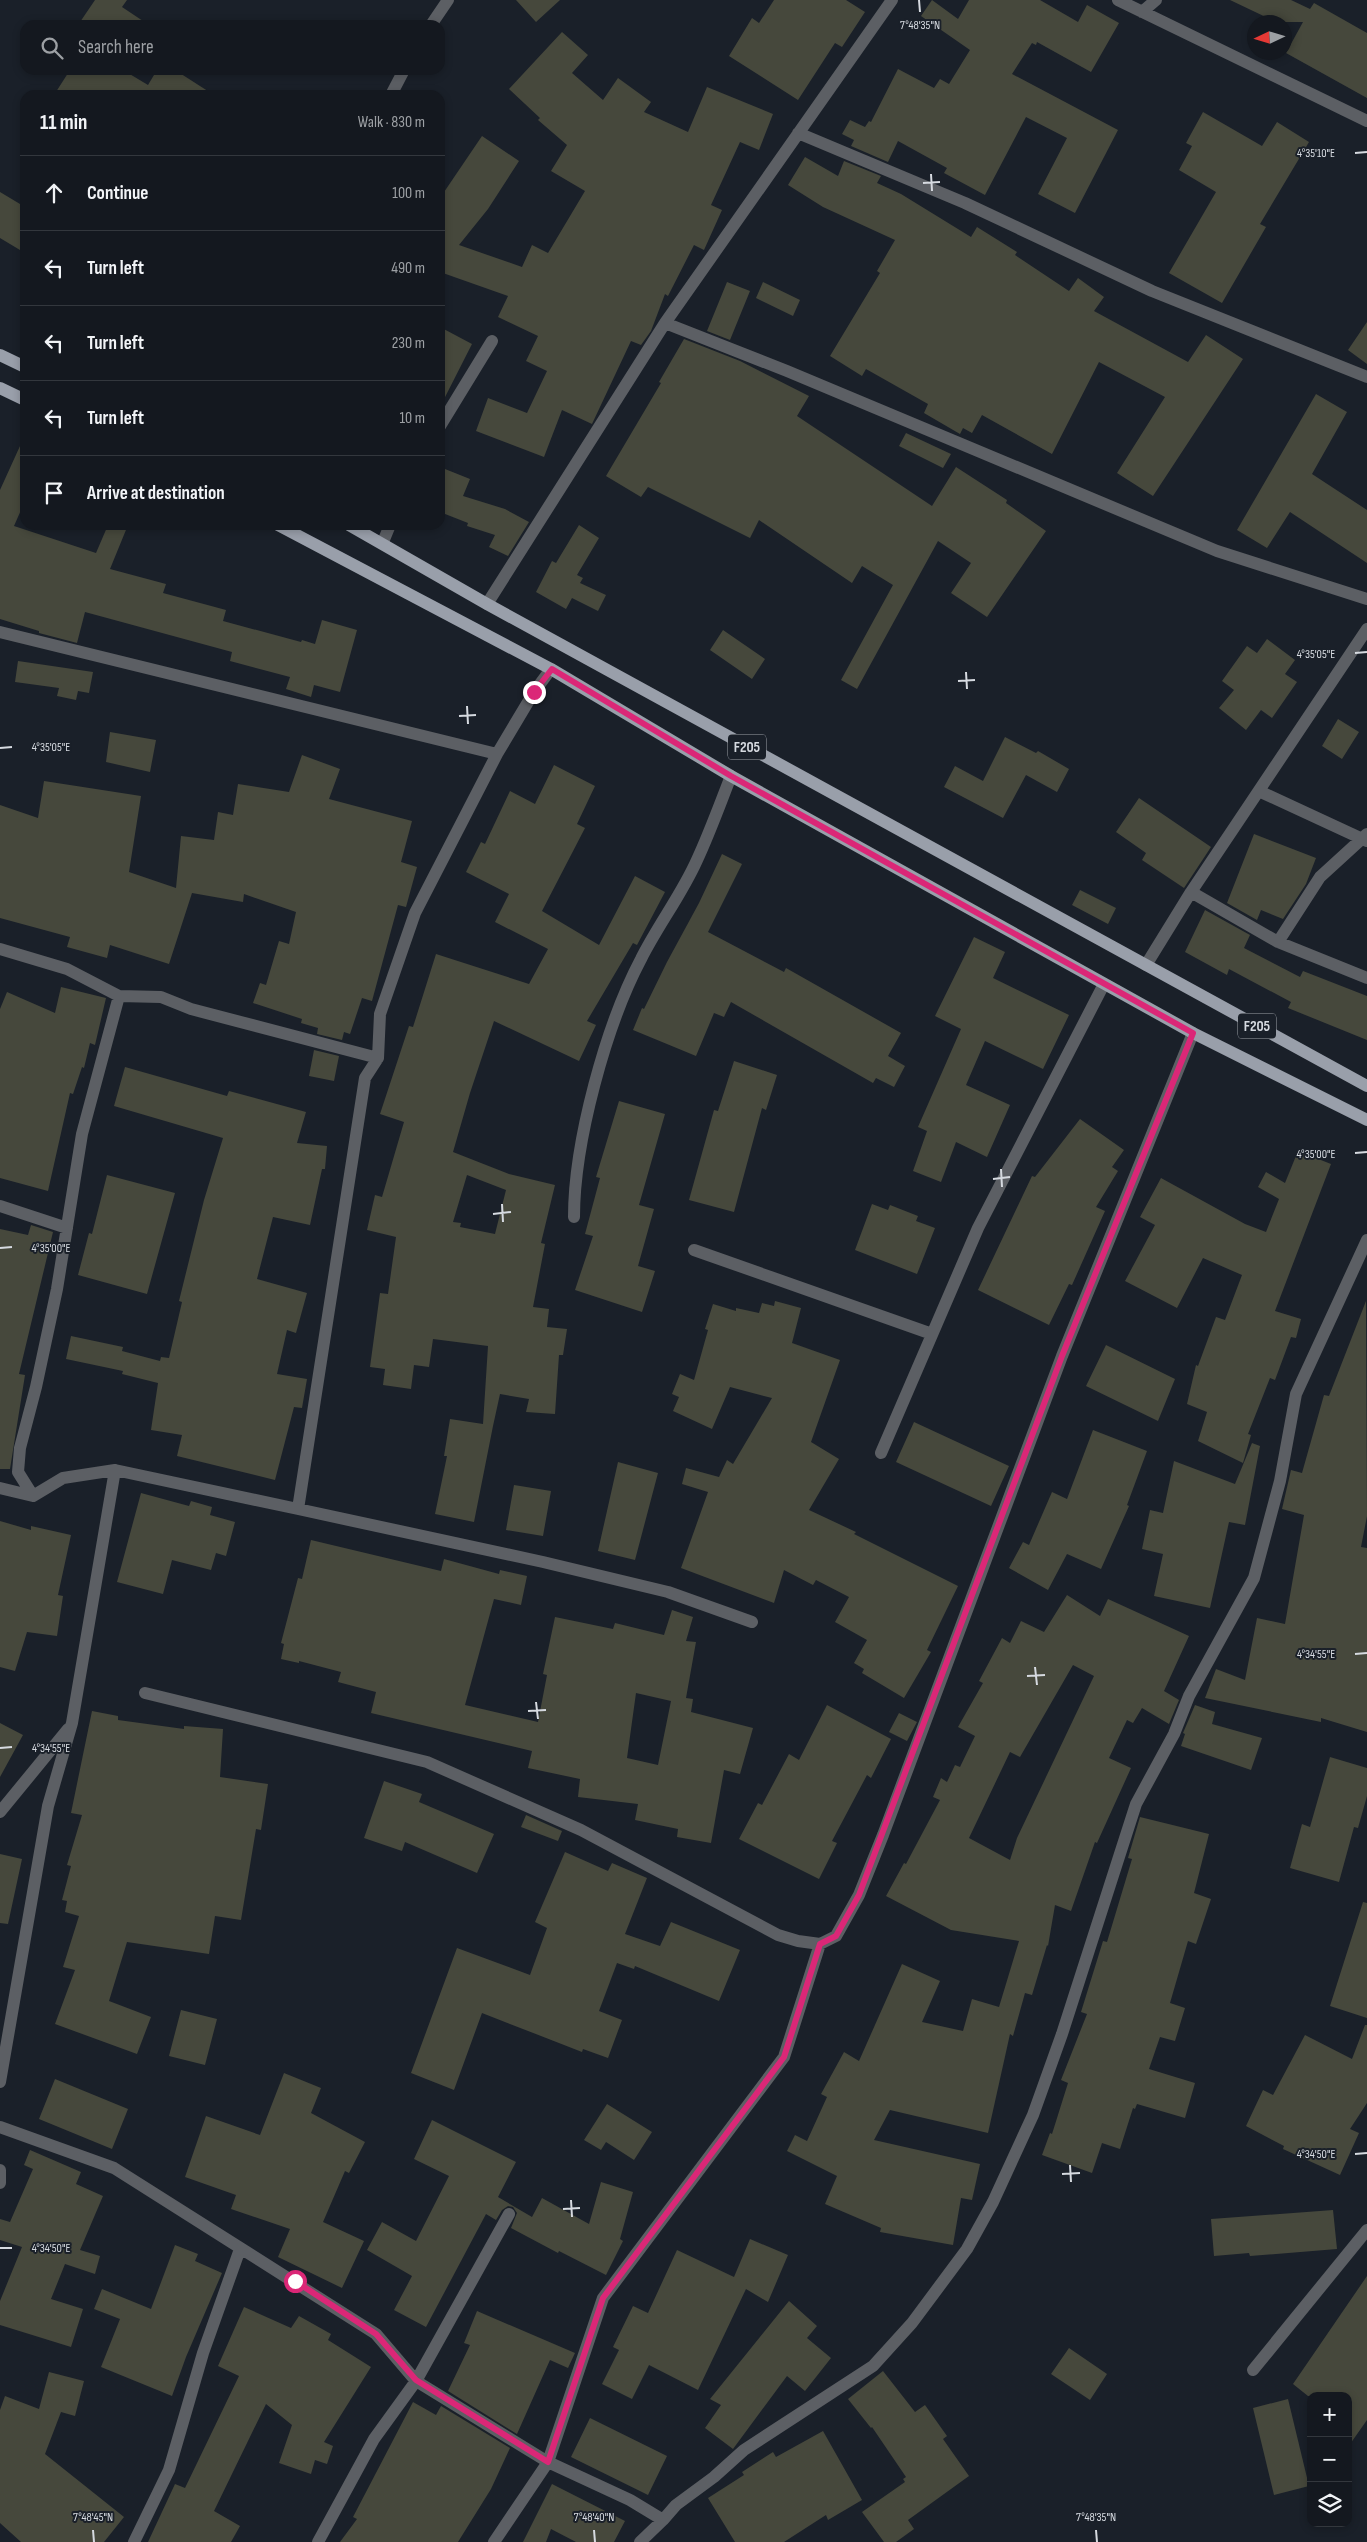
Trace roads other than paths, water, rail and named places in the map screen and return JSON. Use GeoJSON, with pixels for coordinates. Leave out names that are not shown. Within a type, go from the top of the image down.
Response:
{"type":"FeatureCollection","features":[{"type":"Feature","properties":{"kind":"main road"},"geometry":{"type":"LineString","coordinates":[[0,355],[20,365]]}},
{"type":"Feature","properties":{"kind":"main road"},"geometry":{"type":"LineString","coordinates":[[0,388],[20,398]]}},
{"type":"Feature","properties":{"kind":"main road","name":"F205"},"geometry":{"type":"LineString","coordinates":[[288,530],[552,669],[731,776],[1193,1033],[1367,1120]]}},
{"type":"Feature","properties":{"kind":"main road","name":"F205"},"geometry":{"type":"LineString","coordinates":[[359,530],[383,542],[487,604],[1367,1086]]}},
{"type":"Feature","properties":{"kind":"street"},"geometry":{"type":"LineString","coordinates":[[434,20],[448,0]]}},
{"type":"Feature","properties":{"kind":"street"},"geometry":{"type":"LineString","coordinates":[[487,604],[664,323],[892,0]]}},
{"type":"Feature","properties":{"kind":"street"},"geometry":{"type":"LineString","coordinates":[[1118,0],[1367,121]]}},
{"type":"Feature","properties":{"kind":"street"},"geometry":{"type":"LineString","coordinates":[[1142,12],[1156,0]]}},
{"type":"Feature","properties":{"kind":"street"},"geometry":{"type":"LineString","coordinates":[[394,90],[401,75]]}},
{"type":"Feature","properties":{"kind":"street"},"geometry":{"type":"LineString","coordinates":[[798,132],[965,203],[1152,291],[1367,377]]}},
{"type":"Feature","properties":{"kind":"street"},"geometry":{"type":"LineString","coordinates":[[664,323],[787,371],[1217,550],[1367,599]]}},
{"type":"Feature","properties":{"kind":"street"},"geometry":{"type":"LineString","coordinates":[[445,418],[492,341]]}},
{"type":"Feature","properties":{"kind":"street"},"geometry":{"type":"LineString","coordinates":[[383,542],[388,530]]}},
{"type":"Feature","properties":{"kind":"street"},"geometry":{"type":"LineString","coordinates":[[1146,965],[1191,892],[1367,629]]}},
{"type":"Feature","properties":{"kind":"street"},"geometry":{"type":"LineString","coordinates":[[0,632],[498,754]]}},
{"type":"Feature","properties":{"kind":"street"},"geometry":{"type":"LineString","coordinates":[[298,1509],[365,1078],[378,1058],[380,1014],[415,913],[498,754],[534,692],[552,669]]}},
{"type":"Feature","properties":{"kind":"street"},"geometry":{"type":"LineString","coordinates":[[574,1217],[574,1189],[592,1097],[610,1033],[640,960],[697,862],[731,776]]}},
{"type":"Feature","properties":{"kind":"street"},"geometry":{"type":"LineString","coordinates":[[1263,793],[1365,838],[1320,877],[1278,942]]}},
{"type":"Feature","properties":{"kind":"street"},"geometry":{"type":"LineString","coordinates":[[1191,892],[1278,942],[1367,978]]}},
{"type":"Feature","properties":{"kind":"street"},"geometry":{"type":"LineString","coordinates":[[0,949],[67,969],[119,996],[161,997],[191,1009],[378,1058]]}},
{"type":"Feature","properties":{"kind":"street"},"geometry":{"type":"LineString","coordinates":[[881,1454],[978,1228],[1104,984]]}},
{"type":"Feature","properties":{"kind":"street"},"geometry":{"type":"LineString","coordinates":[[33,1496],[18,1472],[20,1448],[42,1360],[67,1228],[82,1134],[119,996]]}},
{"type":"Feature","properties":{"kind":"street"},"geometry":{"type":"LineString","coordinates":[[145,1693],[427,1762],[581,1830],[778,1935],[798,1942],[820,1944],[836,1936],[859,1895],[1062,1356],[1193,1033]]}},
{"type":"Feature","properties":{"kind":"street"},"geometry":{"type":"LineString","coordinates":[[0,1206],[67,1228]]}},
{"type":"Feature","properties":{"kind":"street"},"geometry":{"type":"LineString","coordinates":[[640,2542],[676,2505],[714,2477],[744,2450],[873,2366],[912,2324],[967,2250],[976,2234],[1033,2115],[1062,2034],[1136,1804],[1174,1734],[1189,1696],[1254,1578],[1280,1481],[1296,1394],[1367,1240]]}},
{"type":"Feature","properties":{"kind":"street"},"geometry":{"type":"LineString","coordinates":[[694,1250],[932,1334]]}},
{"type":"Feature","properties":{"kind":"street"},"geometry":{"type":"LineString","coordinates":[[0,2082],[48,1806],[72,1723],[115,1470]]}},
{"type":"Feature","properties":{"kind":"street"},"geometry":{"type":"LineString","coordinates":[[0,1488],[33,1496],[63,1478],[115,1470],[543,1562],[668,1592],[752,1622]]}},
{"type":"Feature","properties":{"kind":"street"},"geometry":{"type":"LineString","coordinates":[[0,1812],[72,1723]]}},
{"type":"Feature","properties":{"kind":"street"},"geometry":{"type":"LineString","coordinates":[[494,2542],[548,2462],[603,2298],[784,2057],[820,1944]]}},
{"type":"Feature","properties":{"kind":"street"},"geometry":{"type":"LineString","coordinates":[[0,2127],[114,2168],[376,2334],[416,2380],[548,2462],[630,2500],[663,2520]]}},
{"type":"Feature","properties":{"kind":"street"},"geometry":{"type":"LineString","coordinates":[[0,2170],[0,2183]]}},
{"type":"Feature","properties":{"kind":"street"},"geometry":{"type":"LineString","coordinates":[[318,2542],[374,2438],[416,2380],[509,2214]]}},
{"type":"Feature","properties":{"kind":"street"},"geometry":{"type":"LineString","coordinates":[[1253,2370],[1324,2280],[1367,2230]]}},
{"type":"Feature","properties":{"kind":"street"},"geometry":{"type":"LineString","coordinates":[[134,2542],[169,2470],[204,2353],[240,2249]]}}]}
